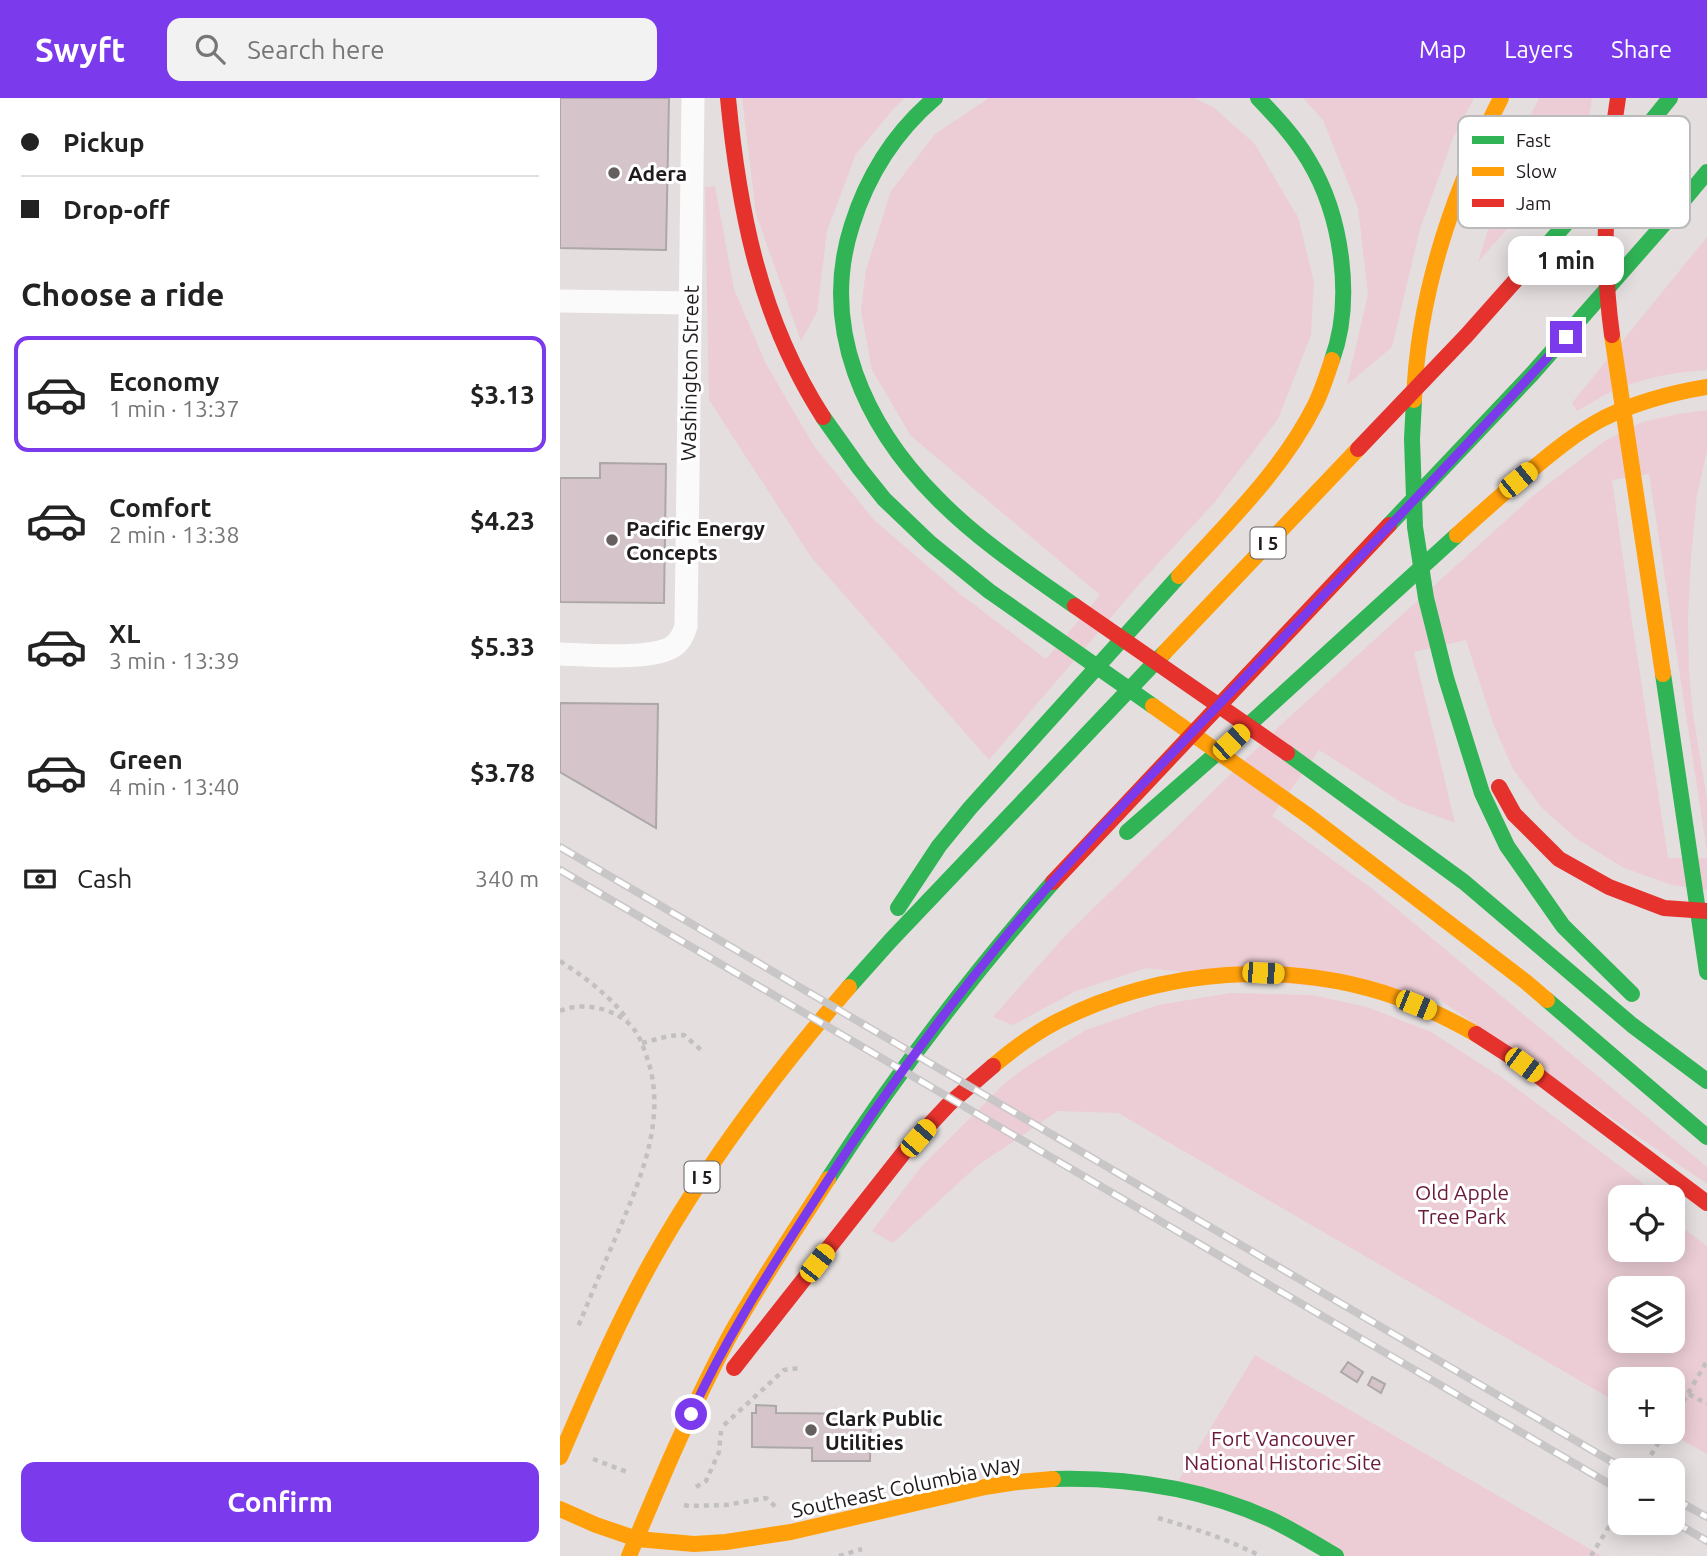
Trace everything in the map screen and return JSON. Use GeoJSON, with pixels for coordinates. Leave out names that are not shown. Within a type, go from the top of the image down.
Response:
{"type":"FeatureCollection","features":[{"type":"Feature","properties":{"kind":"main road"},"geometry":{"type":"LineString","coordinates":[[728,98],[743,215],[755,266],[773,317],[816,406],[846,451],[877,490],[911,526],[948,559],[1044,631],[1310,817],[1526,982],[1707,1137]]}},
{"type":"Feature","properties":{"kind":"main road"},"geometry":{"type":"LineString","coordinates":[[935,98],[905,127],[869,179],[853,219],[842,269],[844,338],[850,362],[878,424],[906,463],[921,481],[974,531],[1465,883],[1625,1019],[1707,1082]]}},
{"type":"Feature","properties":{"kind":"main road"},"geometry":{"type":"LineString","coordinates":[[855,979],[909,889],[939,846],[1015,756],[1269,476],[1306,422],[1320,395],[1339,337],[1343,308],[1344,279],[1336,221],[1313,165],[1288,130],[1258,98]]}},
{"type":"Feature","properties":{"kind":"main road"},"geometry":{"type":"LineString","coordinates":[[1492,116],[1501,98]]}},
{"type":"Feature","properties":{"kind":"main road"},"geometry":{"type":"LineString","coordinates":[[1615,116],[1618,98]]}},
{"type":"Feature","properties":{"kind":"main road","name":"I 5"},"geometry":{"type":"LineString","coordinates":[[1656,116],[1670,98]]}},
{"type":"Feature","properties":{"kind":"main road"},"geometry":{"type":"LineString","coordinates":[[1690,193],[1707,172]]}},
{"type":"Feature","properties":{"kind":"main road"},"geometry":{"type":"LineString","coordinates":[[1458,196],[1429,287],[1415,363],[1412,439],[1415,527],[1426,598],[1446,678],[1482,793],[1507,846],[1563,926],[1641,1003]]}},
{"type":"Feature","properties":{"kind":"main road","name":"I 5"},"geometry":{"type":"LineString","coordinates":[[560,1457],[625,1309],[662,1242],[702,1177],[791,1055],[855,979],[1466,335],[1562,228]]}},
{"type":"Feature","properties":{"kind":"main road"},"geometry":{"type":"LineString","coordinates":[[1605,228],[1606,272],[1614,354],[1707,972]]}},
{"type":"Feature","properties":{"kind":"main road"},"geometry":{"type":"LineString","coordinates":[[629,1556],[679,1438],[747,1306],[829,1177],[938,1022],[1008,933],[1083,848],[1532,374],[1661,228]]}},
{"type":"Feature","properties":{"kind":"main road"},"geometry":{"type":"LineString","coordinates":[[1120,838],[1231,742],[1501,495],[1563,443],[1634,404],[1657,396],[1707,387]]}},
{"type":"Feature","properties":{"kind":"main road"},"geometry":{"type":"LineString","coordinates":[[1446,678],[1486,764],[1514,814],[1559,859],[1609,887],[1664,908],[1707,911]]}},
{"type":"Feature","properties":{"kind":"main road"},"geometry":{"type":"LineString","coordinates":[[1008,933],[1100,856]]}},
{"type":"Feature","properties":{"kind":"main road"},"geometry":{"type":"LineString","coordinates":[[679,1438],[887,1173],[962,1092],[1008,1053],[1057,1022],[1107,999],[1155,985],[1228,974],[1274,974],[1331,980],[1399,998],[1465,1028],[1524,1065],[1707,1203]]}},
{"type":"Feature","properties":{"kind":"main road"},"geometry":{"type":"LineString","coordinates":[[1679,1041],[1707,1070]]}},
{"type":"Feature","properties":{"kind":"main road","name":"Southeast Columbia Way"},"geometry":{"type":"LineString","coordinates":[[560,1509],[591,1525],[636,1539],[714,1545],[793,1532],[1017,1482],[1069,1478],[1107,1479],[1148,1483],[1210,1498],[1261,1516],[1336,1556]]}},
{"type":"Feature","properties":{"kind":"street","name":"Washington Street"},"geometry":{"type":"LineString","coordinates":[[560,654],[646,655],[662,652],[675,645],[683,635],[686,611],[693,98]]}},
{"type":"Feature","properties":{"kind":"street"},"geometry":{"type":"LineString","coordinates":[[560,301],[689,303]]}},
{"type":"Feature","properties":{"kind":"path"},"geometry":{"type":"LineString","coordinates":[[560,961],[603,992],[633,1026],[649,1062],[654,1083],[653,1130],[646,1159],[574,1337]]}},
{"type":"Feature","properties":{"kind":"path"},"geometry":{"type":"LineString","coordinates":[[560,1011],[581,1006],[601,1008],[618,1015],[633,1026]]}},
{"type":"Feature","properties":{"kind":"path"},"geometry":{"type":"LineString","coordinates":[[642,1044],[669,1036],[684,1035],[701,1050]]}},
{"type":"Feature","properties":{"kind":"path"},"geometry":{"type":"LineString","coordinates":[[1685,1400],[1707,1360]]}},
{"type":"Feature","properties":{"kind":"path"},"geometry":{"type":"LineString","coordinates":[[722,1427],[783,1370],[800,1368]]}},
{"type":"Feature","properties":{"kind":"path"},"geometry":{"type":"LineString","coordinates":[[1689,1394],[1707,1404]]}},
{"type":"Feature","properties":{"kind":"path"},"geometry":{"type":"LineString","coordinates":[[1651,1455],[1658,1444]]}},
{"type":"Feature","properties":{"kind":"path"},"geometry":{"type":"LineString","coordinates":[[1146,1514],[1204,1532],[1260,1556]]}},
{"type":"Feature","properties":{"kind":"path"},"geometry":{"type":"LineString","coordinates":[[1591,1556],[1608,1528]]}},
{"type":"Feature","properties":{"kind":"path"},"geometry":{"type":"LineString","coordinates":[[839,1556],[872,1546]]}},
{"type":"Feature","properties":{"kind":"green space"},"geometry":{"type":"Polygon","coordinates":[[[742,98],[905,98],[856,154],[827,231],[817,312],[801,341],[756,214],[742,98]]]}},
{"type":"Feature","properties":{"kind":"green space"},"geometry":{"type":"Polygon","coordinates":[[[989,98],[1194,98],[1213,107],[1254,143],[1298,217],[1314,282],[1311,335],[1278,419],[1214,503],[1142,581],[989,760],[811,557],[709,400],[705,187],[715,186],[734,289],[766,364],[814,446],[874,520],[960,594],[1046,659],[1100,595],[911,436],[872,370],[861,311],[866,270],[891,191],[935,134],[989,98]]]}},
{"type":"Feature","properties":{"kind":"green space"},"geometry":{"type":"Polygon","coordinates":[[[1303,98],[1474,98],[1465,116],[1458,116],[1458,128],[1420,229],[1392,347],[1347,385],[1368,294],[1358,208],[1323,120],[1303,98]]]}},
{"type":"Feature","properties":{"kind":"green space"},"geometry":{"type":"Polygon","coordinates":[[[1539,98],[1592,98],[1589,116],[1530,116],[1539,98]]]}},
{"type":"Feature","properties":{"kind":"green space"},"geometry":{"type":"Polygon","coordinates":[[[1489,228],[1508,228],[1478,262],[1489,228]]]}},
{"type":"Feature","properties":{"kind":"green space"},"geometry":{"type":"Polygon","coordinates":[[[1707,237],[1707,370],[1646,379],[1607,394],[1577,411],[1572,403],[1707,237]]]}},
{"type":"Feature","properties":{"kind":"green space"},"geometry":{"type":"Polygon","coordinates":[[[1707,410],[1707,451],[1697,495],[1688,618],[1693,714],[1707,799],[1707,852],[1649,474],[1612,480],[1668,858],[1707,858],[1707,890],[1672,885],[1624,868],[1577,839],[1542,808],[1513,769],[1494,726],[1466,640],[1414,652],[1455,823],[1404,804],[1319,750],[1272,816],[1374,890],[1707,1167],[1707,1184],[1440,1000],[1146,968],[1076,991],[1013,1025],[993,1017],[1064,937],[1285,721],[1534,495],[1606,440],[1642,422],[1707,410]]]}},
{"type":"Feature","properties":{"kind":"green space","name":"Old Apple Tree Park"},"geometry":{"type":"Polygon","coordinates":[[[1230,993],[1312,995],[1367,1007],[1431,1032],[1504,1079],[1645,1185],[1608,1185],[1608,1262],[1685,1262],[1685,1230],[1707,1246],[1707,1454],[1685,1442],[1685,1367],[1608,1367],[1608,1397],[1118,1113],[1058,1111],[977,1166],[893,1243],[872,1231],[921,1167],[1005,1083],[1086,1030],[1158,1005],[1230,993]]]}},
{"type":"Feature","properties":{"kind":"green space","name":"Fort Vancouver National Historic Site"},"geometry":{"type":"Polygon","coordinates":[[[1255,1355],[1602,1556],[1336,1556],[1174,1488],[1255,1355]]]}},
{"type":"Feature","properties":{"kind":"building","name":"Adera"},"geometry":{"type":"Polygon","coordinates":[[[560,98],[669,98],[666,250],[560,248],[560,98]]]}},
{"type":"Feature","properties":{"kind":"building","name":"Pacific Energy Concepts"},"geometry":{"type":"Polygon","coordinates":[[[600,463],[666,464],[664,603],[560,602],[560,478],[600,478],[600,463]]]}},
{"type":"Feature","properties":{"kind":"building"},"geometry":{"type":"Polygon","coordinates":[[[560,703],[658,704],[656,828],[560,772],[560,703]]]}},
{"type":"Feature","properties":{"kind":"building"},"geometry":{"type":"Polygon","coordinates":[[[1348,1362],[1363,1372],[1357,1382],[1341,1372],[1348,1362]]]}},
{"type":"Feature","properties":{"kind":"building"},"geometry":{"type":"Polygon","coordinates":[[[1372,1377],[1385,1384],[1381,1393],[1368,1385],[1372,1377]]]}},
{"type":"Feature","properties":{"kind":"building","name":"Clark Public Utilities"},"geometry":{"type":"Polygon","coordinates":[[[756,1405],[776,1406],[776,1413],[871,1414],[870,1461],[812,1461],[812,1448],[752,1447],[752,1413],[756,1413],[756,1405]]]}},
{"type":"Feature","properties":{"kind":"railway"},"geometry":{"type":"LineString","coordinates":[[560,847],[1608,1459]]}},
{"type":"Feature","properties":{"kind":"railway"},"geometry":{"type":"LineString","coordinates":[[560,870],[1608,1483]]}},
{"type":"Feature","properties":{"kind":"railway"},"geometry":{"type":"LineString","coordinates":[[1685,1505],[1707,1517]]}},
{"type":"Feature","properties":{"kind":"railway"},"geometry":{"type":"LineString","coordinates":[[1685,1528],[1707,1541]]}},
{"type":"Feature","properties":{"kind":"traffic: fast"},"geometry":{"type":"LineString","coordinates":[[935,98],[907,125],[884,155],[859,206],[843,263],[841,301],[845,337],[855,373],[870,407],[911,470],[937,498],[986,542],[1075,606]]}},
{"type":"Feature","properties":{"kind":"traffic: fast"},"geometry":{"type":"LineString","coordinates":[[1258,98],[1304,152],[1330,207],[1337,232],[1343,285],[1339,336],[1332,360]]}},
{"type":"Feature","properties":{"kind":"traffic: fast"},"geometry":{"type":"LineString","coordinates":[[1656,116],[1670,98]]}},
{"type":"Feature","properties":{"kind":"traffic: fast"},"geometry":{"type":"LineString","coordinates":[[1690,193],[1707,172]]}},
{"type":"Feature","properties":{"kind":"traffic: fast"},"geometry":{"type":"LineString","coordinates":[[1514,282],[1562,228]]}},
{"type":"Feature","properties":{"kind":"traffic: fast"},"geometry":{"type":"LineString","coordinates":[[1389,525],[1532,374],[1660,228]]}},
{"type":"Feature","properties":{"kind":"traffic: fast"},"geometry":{"type":"LineString","coordinates":[[1414,400],[1412,439],[1415,527],[1426,598],[1446,678],[1482,793],[1507,846],[1563,926],[1632,994]]}},
{"type":"Feature","properties":{"kind":"traffic: fast"},"geometry":{"type":"LineString","coordinates":[[823,417],[884,499],[930,543],[989,591],[1153,706]]}},
{"type":"Feature","properties":{"kind":"traffic: fast"},"geometry":{"type":"LineString","coordinates":[[1127,832],[1457,535]]}},
{"type":"Feature","properties":{"kind":"traffic: fast"},"geometry":{"type":"LineString","coordinates":[[898,908],[939,846],[970,808],[1179,576]]}},
{"type":"Feature","properties":{"kind":"traffic: fast"},"geometry":{"type":"LineString","coordinates":[[849,987],[1164,653]]}},
{"type":"Feature","properties":{"kind":"traffic: fast"},"geometry":{"type":"LineString","coordinates":[[1663,674],[1707,972]]}},
{"type":"Feature","properties":{"kind":"traffic: fast"},"geometry":{"type":"LineString","coordinates":[[1287,753],[1464,882],[1632,1025],[1707,1081]]}},
{"type":"Feature","properties":{"kind":"traffic: fast"},"geometry":{"type":"LineString","coordinates":[[828,1179],[935,1026],[1053,882]]}},
{"type":"Feature","properties":{"kind":"traffic: fast"},"geometry":{"type":"LineString","coordinates":[[1547,1000],[1707,1137]]}},
{"type":"Feature","properties":{"kind":"traffic: fast"},"geometry":{"type":"LineString","coordinates":[[1053,1479],[1136,1483],[1217,1499],[1270,1519],[1336,1556]]}},
{"type":"Feature","properties":{"kind":"traffic: slow"},"geometry":{"type":"LineString","coordinates":[[1492,116],[1501,98]]}},
{"type":"Feature","properties":{"kind":"traffic: slow"},"geometry":{"type":"LineString","coordinates":[[1414,400],[1417,361],[1431,283],[1458,195]]}},
{"type":"Feature","properties":{"kind":"traffic: slow"},"geometry":{"type":"LineString","coordinates":[[1612,335],[1663,674]]}},
{"type":"Feature","properties":{"kind":"traffic: slow"},"geometry":{"type":"LineString","coordinates":[[1179,576],[1253,495],[1287,452],[1315,405],[1332,360]]}},
{"type":"Feature","properties":{"kind":"traffic: slow"},"geometry":{"type":"LineString","coordinates":[[1457,535],[1548,456],[1594,423],[1616,412],[1667,395],[1707,387]]}},
{"type":"Feature","properties":{"kind":"traffic: slow"},"geometry":{"type":"LineString","coordinates":[[1164,653],[1358,449]]}},
{"type":"Feature","properties":{"kind":"traffic: slow"},"geometry":{"type":"LineString","coordinates":[[1153,706],[1310,817],[1547,1000]]}},
{"type":"Feature","properties":{"kind":"traffic: slow"},"geometry":{"type":"LineString","coordinates":[[993,1066],[1041,1031],[1098,1003],[1183,980],[1227,975],[1270,974],[1357,986],[1419,1005],[1476,1034]]}},
{"type":"Feature","properties":{"kind":"traffic: slow"},"geometry":{"type":"LineString","coordinates":[[560,1457],[627,1308],[674,1223],[744,1118],[849,987]]}},
{"type":"Feature","properties":{"kind":"traffic: slow"},"geometry":{"type":"LineString","coordinates":[[629,1556],[689,1418],[729,1337],[828,1179]]}},
{"type":"Feature","properties":{"kind":"traffic: slow"},"geometry":{"type":"LineString","coordinates":[[560,1509],[637,1539],[694,1544],[791,1532],[985,1487],[1053,1479]]}},
{"type":"Feature","properties":{"kind":"traffic: jam"},"geometry":{"type":"LineString","coordinates":[[728,98],[739,182],[756,264],[783,342],[823,417]]}},
{"type":"Feature","properties":{"kind":"traffic: jam"},"geometry":{"type":"LineString","coordinates":[[1616,116],[1618,98]]}},
{"type":"Feature","properties":{"kind":"traffic: jam"},"geometry":{"type":"LineString","coordinates":[[1606,228],[1606,276],[1612,335]]}},
{"type":"Feature","properties":{"kind":"traffic: jam"},"geometry":{"type":"LineString","coordinates":[[1358,449],[1514,282]]}},
{"type":"Feature","properties":{"kind":"traffic: jam"},"geometry":{"type":"LineString","coordinates":[[1053,882],[1389,525]]}},
{"type":"Feature","properties":{"kind":"traffic: jam"},"geometry":{"type":"LineString","coordinates":[[1075,606],[1287,753]]}},
{"type":"Feature","properties":{"kind":"traffic: jam"},"geometry":{"type":"LineString","coordinates":[[1499,787],[1514,814],[1559,859],[1609,887],[1664,908],[1707,911]]}},
{"type":"Feature","properties":{"kind":"traffic: jam"},"geometry":{"type":"LineString","coordinates":[[1476,1034],[1524,1065],[1707,1203]]}},
{"type":"Feature","properties":{"kind":"traffic: jam"},"geometry":{"type":"LineString","coordinates":[[734,1368],[905,1151],[949,1104],[993,1066]]}},
{"type":"Feature","properties":{"kind":"place","name":"Adera"},"geometry":{"type":"Point","coordinates":[614,173]}},
{"type":"Feature","properties":{"kind":"place","name":"Pacific Energy Concepts"},"geometry":{"type":"Point","coordinates":[612,540]}},
{"type":"Feature","properties":{"kind":"place","name":"Clark Public Utilities"},"geometry":{"type":"Point","coordinates":[811,1430]}},
{"type":"Feature","properties":{"kind":"route"},"geometry":{"type":"LineString","coordinates":[[691,1414],[747,1306],[829,1177],[930,1032],[1008,933],[1145,782],[1566,337]]}}]}
